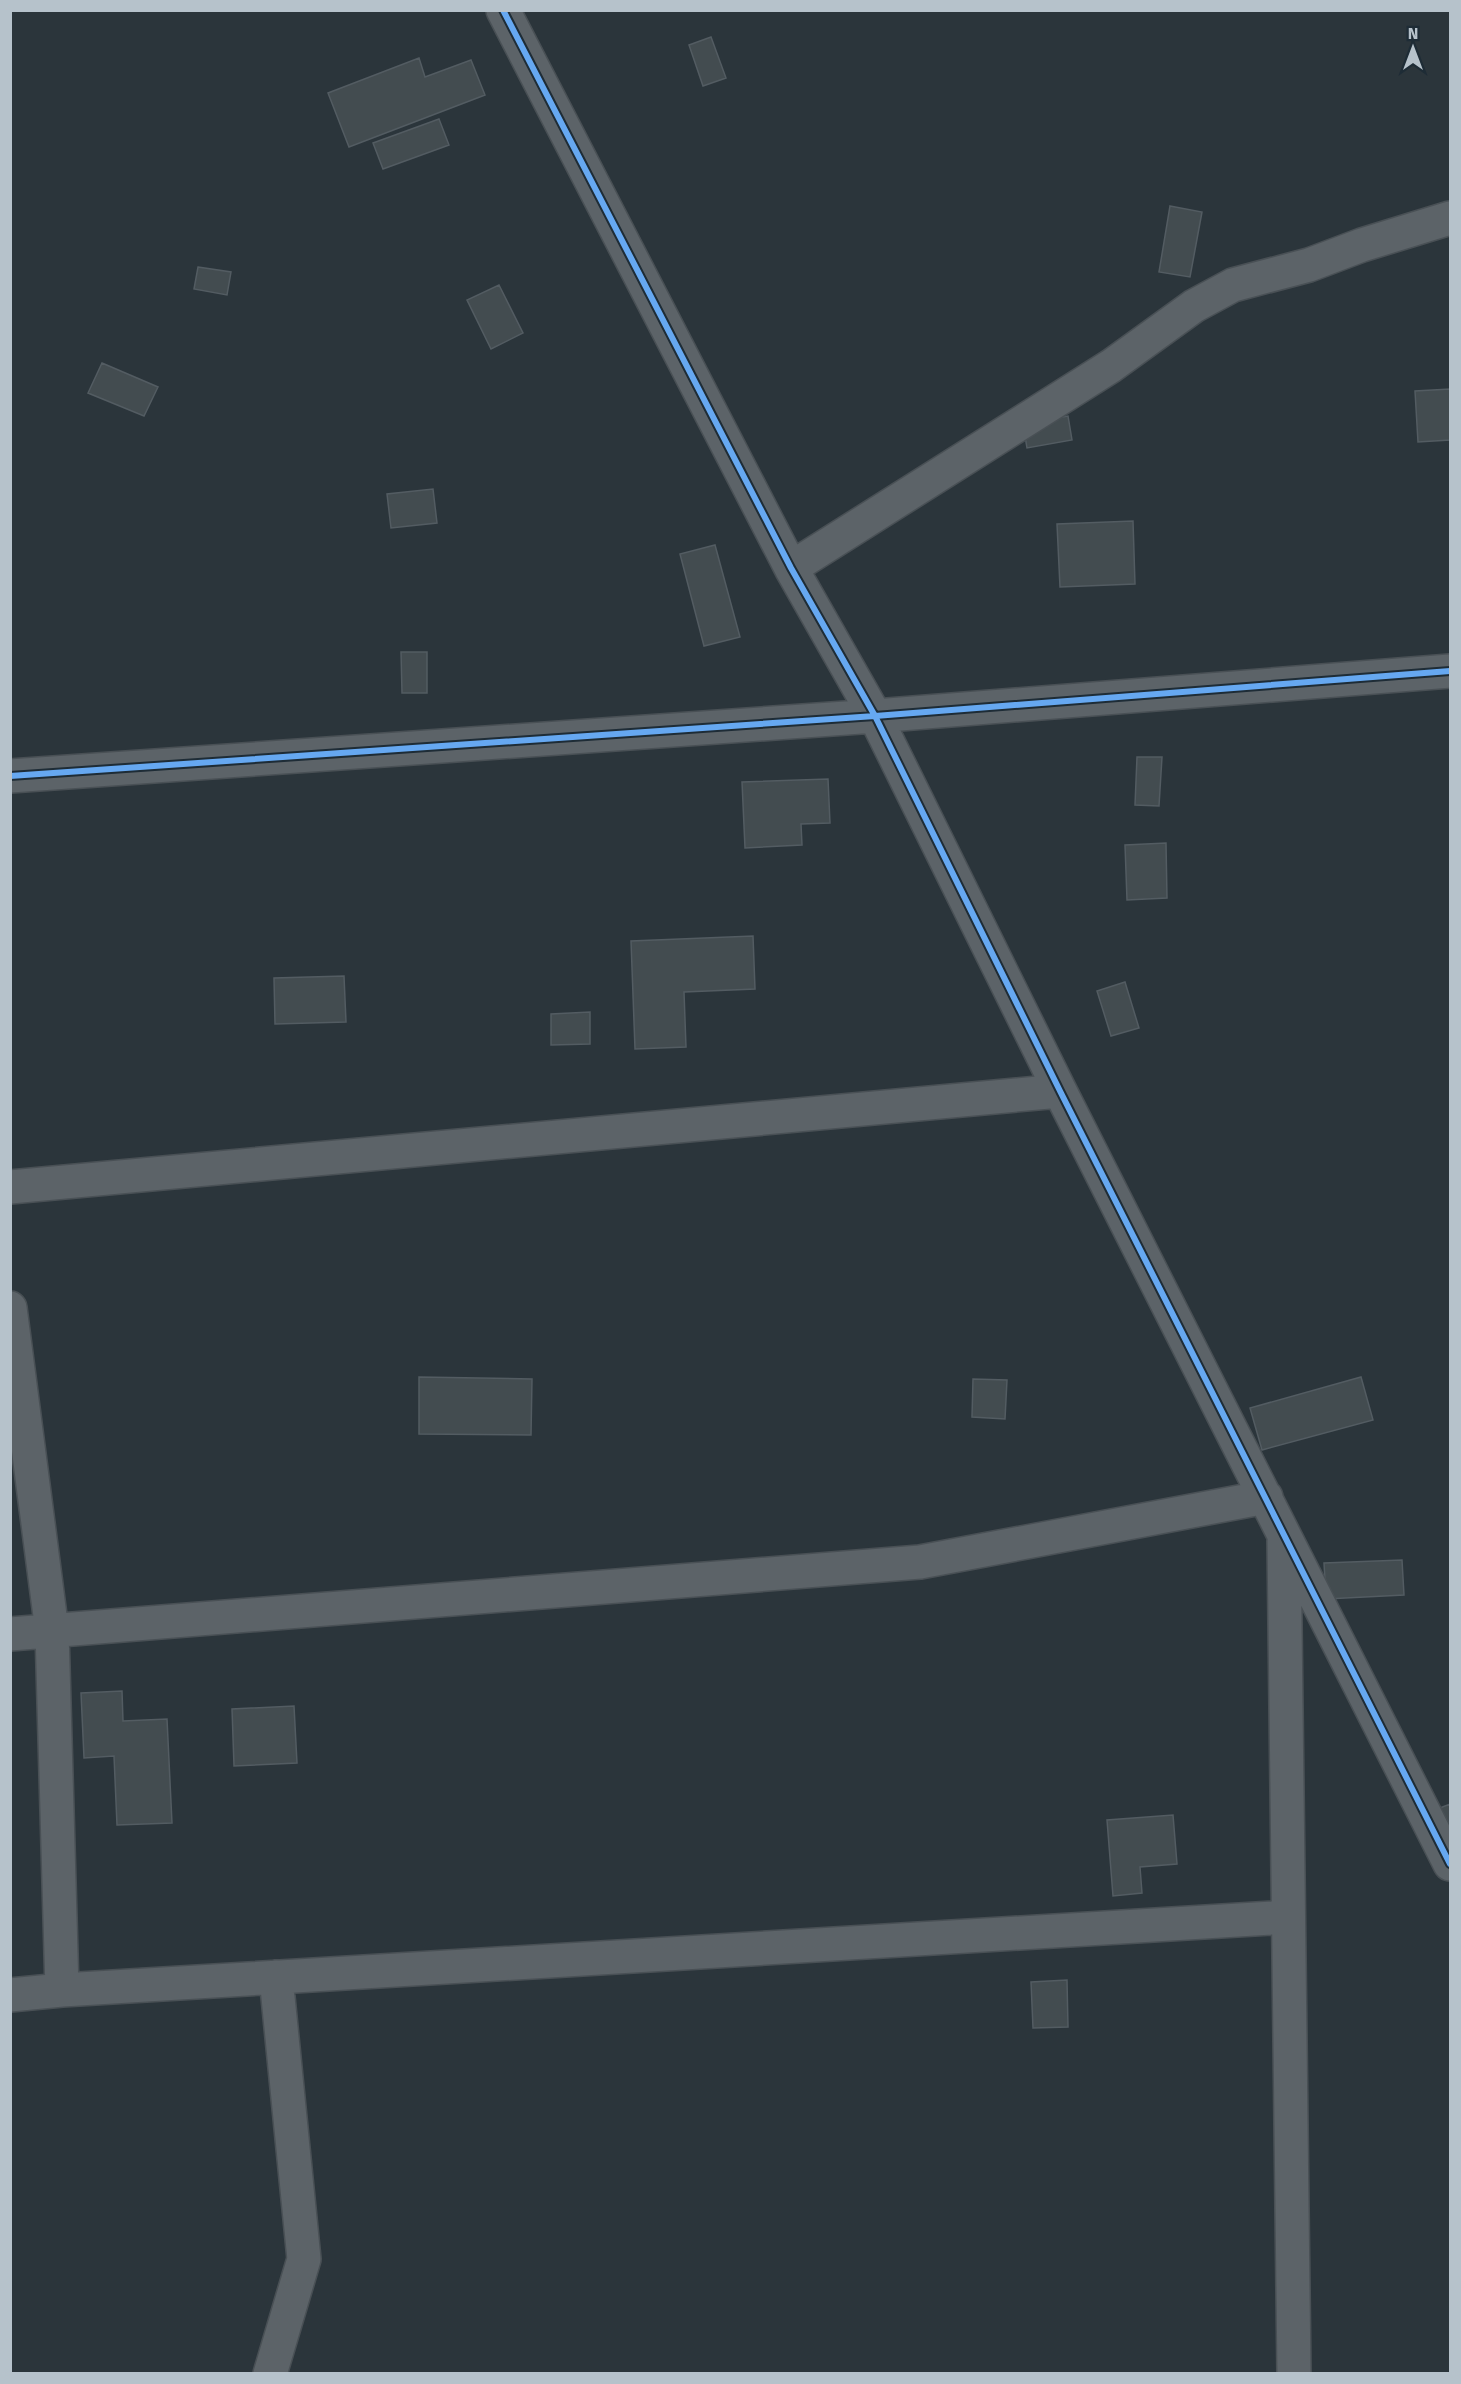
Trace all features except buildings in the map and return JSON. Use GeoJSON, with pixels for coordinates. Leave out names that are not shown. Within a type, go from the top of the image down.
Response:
{"type":"FeatureCollection","features":[{"type":"Feature","properties":{"kind":"street"},"geometry":{"type":"LineString","coordinates":[[503,10],[791,568],[876,716],[1060,1091],[1450,1864]]}},
{"type":"Feature","properties":{"kind":"street"},"geometry":{"type":"LineString","coordinates":[[791,568],[1111,366],[1194,306],[1233,285],[1309,265],[1362,245],[1450,218]]}},
{"type":"Feature","properties":{"kind":"street"},"geometry":{"type":"LineString","coordinates":[[10,777],[876,716],[1450,671]]}},
{"type":"Feature","properties":{"kind":"street"},"geometry":{"type":"LineString","coordinates":[[10,1187],[1060,1091]]}},
{"type":"Feature","properties":{"kind":"street"},"geometry":{"type":"LineString","coordinates":[[10,1308],[52,1632],[62,1990]]}},
{"type":"Feature","properties":{"kind":"street"},"geometry":{"type":"LineString","coordinates":[[10,1634],[920,1562],[1266,1497]]}},
{"type":"Feature","properties":{"kind":"street"},"geometry":{"type":"LineString","coordinates":[[1284,1533],[1294,2373]]}},
{"type":"Feature","properties":{"kind":"street"},"geometry":{"type":"LineString","coordinates":[[10,1995],[62,1990],[1288,1917]]}},
{"type":"Feature","properties":{"kind":"street"},"geometry":{"type":"LineString","coordinates":[[270,2373],[304,2259],[276,1977]]}},
{"type":"Feature","properties":{"kind":"cycle path"},"geometry":{"type":"LineString","coordinates":[[503,10],[791,568],[875,716],[1060,1091],[1450,1864]]}},
{"type":"Feature","properties":{"kind":"cycle path"},"geometry":{"type":"LineString","coordinates":[[10,776],[875,716],[1450,671]]}}]}
